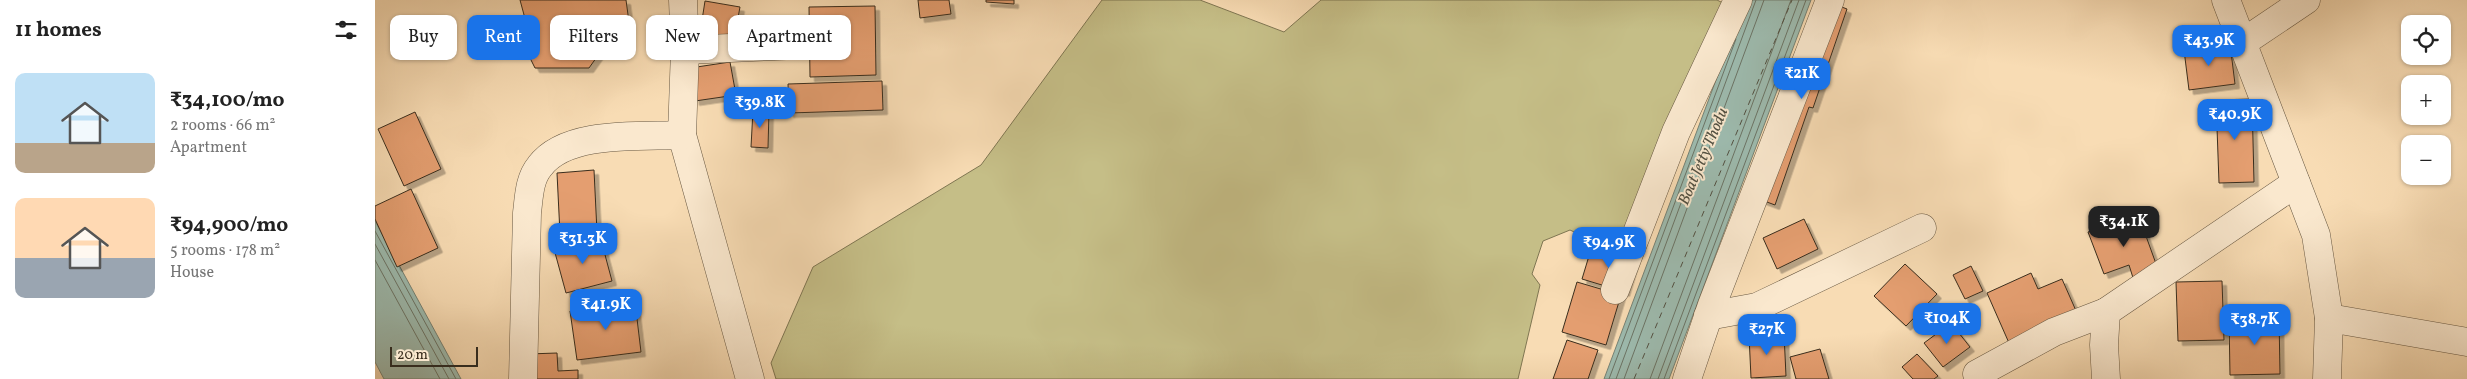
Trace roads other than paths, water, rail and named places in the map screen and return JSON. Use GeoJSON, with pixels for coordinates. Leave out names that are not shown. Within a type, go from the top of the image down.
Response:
{"type":"FeatureCollection","features":[{"type":"Feature","properties":{"kind":"street"},"geometry":{"type":"LineString","coordinates":[[683,0],[684,15]]}},
{"type":"Feature","properties":{"kind":"street"},"geometry":{"type":"LineString","coordinates":[[1615,290],[1676,132],[1738,0]]}},
{"type":"Feature","properties":{"kind":"street"},"geometry":{"type":"LineString","coordinates":[[1687,379],[1708,316],[1830,0]]}},
{"type":"Feature","properties":{"kind":"street"},"geometry":{"type":"LineString","coordinates":[[2226,0],[2316,235],[2329,318],[2327,379]]}},
{"type":"Feature","properties":{"kind":"street"},"geometry":{"type":"LineString","coordinates":[[2242,43],[2306,0]]}},
{"type":"Feature","properties":{"kind":"street"},"geometry":{"type":"LineString","coordinates":[[685,60],[682,135],[751,379]]}},
{"type":"Feature","properties":{"kind":"street"},"geometry":{"type":"LineString","coordinates":[[523,379],[527,213],[530,186],[540,166],[557,151],[584,141],[601,138],[682,135]]}},
{"type":"Feature","properties":{"kind":"street"},"geometry":{"type":"LineString","coordinates":[[1977,374],[2054,332],[2106,312],[2296,182]]}},
{"type":"Feature","properties":{"kind":"street"},"geometry":{"type":"LineString","coordinates":[[1708,316],[1757,307],[1922,228]]}},
{"type":"Feature","properties":{"kind":"street"},"geometry":{"type":"LineString","coordinates":[[2106,312],[2104,345],[2106,379]]}},
{"type":"Feature","properties":{"kind":"street"},"geometry":{"type":"LineString","coordinates":[[2329,318],[2467,342]]}},
{"type":"Feature","properties":{"kind":"water","name":"Boat Jetty Thodu"},"geometry":{"type":"Polygon","coordinates":[[[1746,0],[1811,0],[1669,379],[1604,379],[1746,0]]]}},
{"type":"Feature","properties":{"kind":"water"},"geometry":{"type":"Polygon","coordinates":[[[375,221],[461,379],[384,379],[375,362],[375,221]]]}}]}
